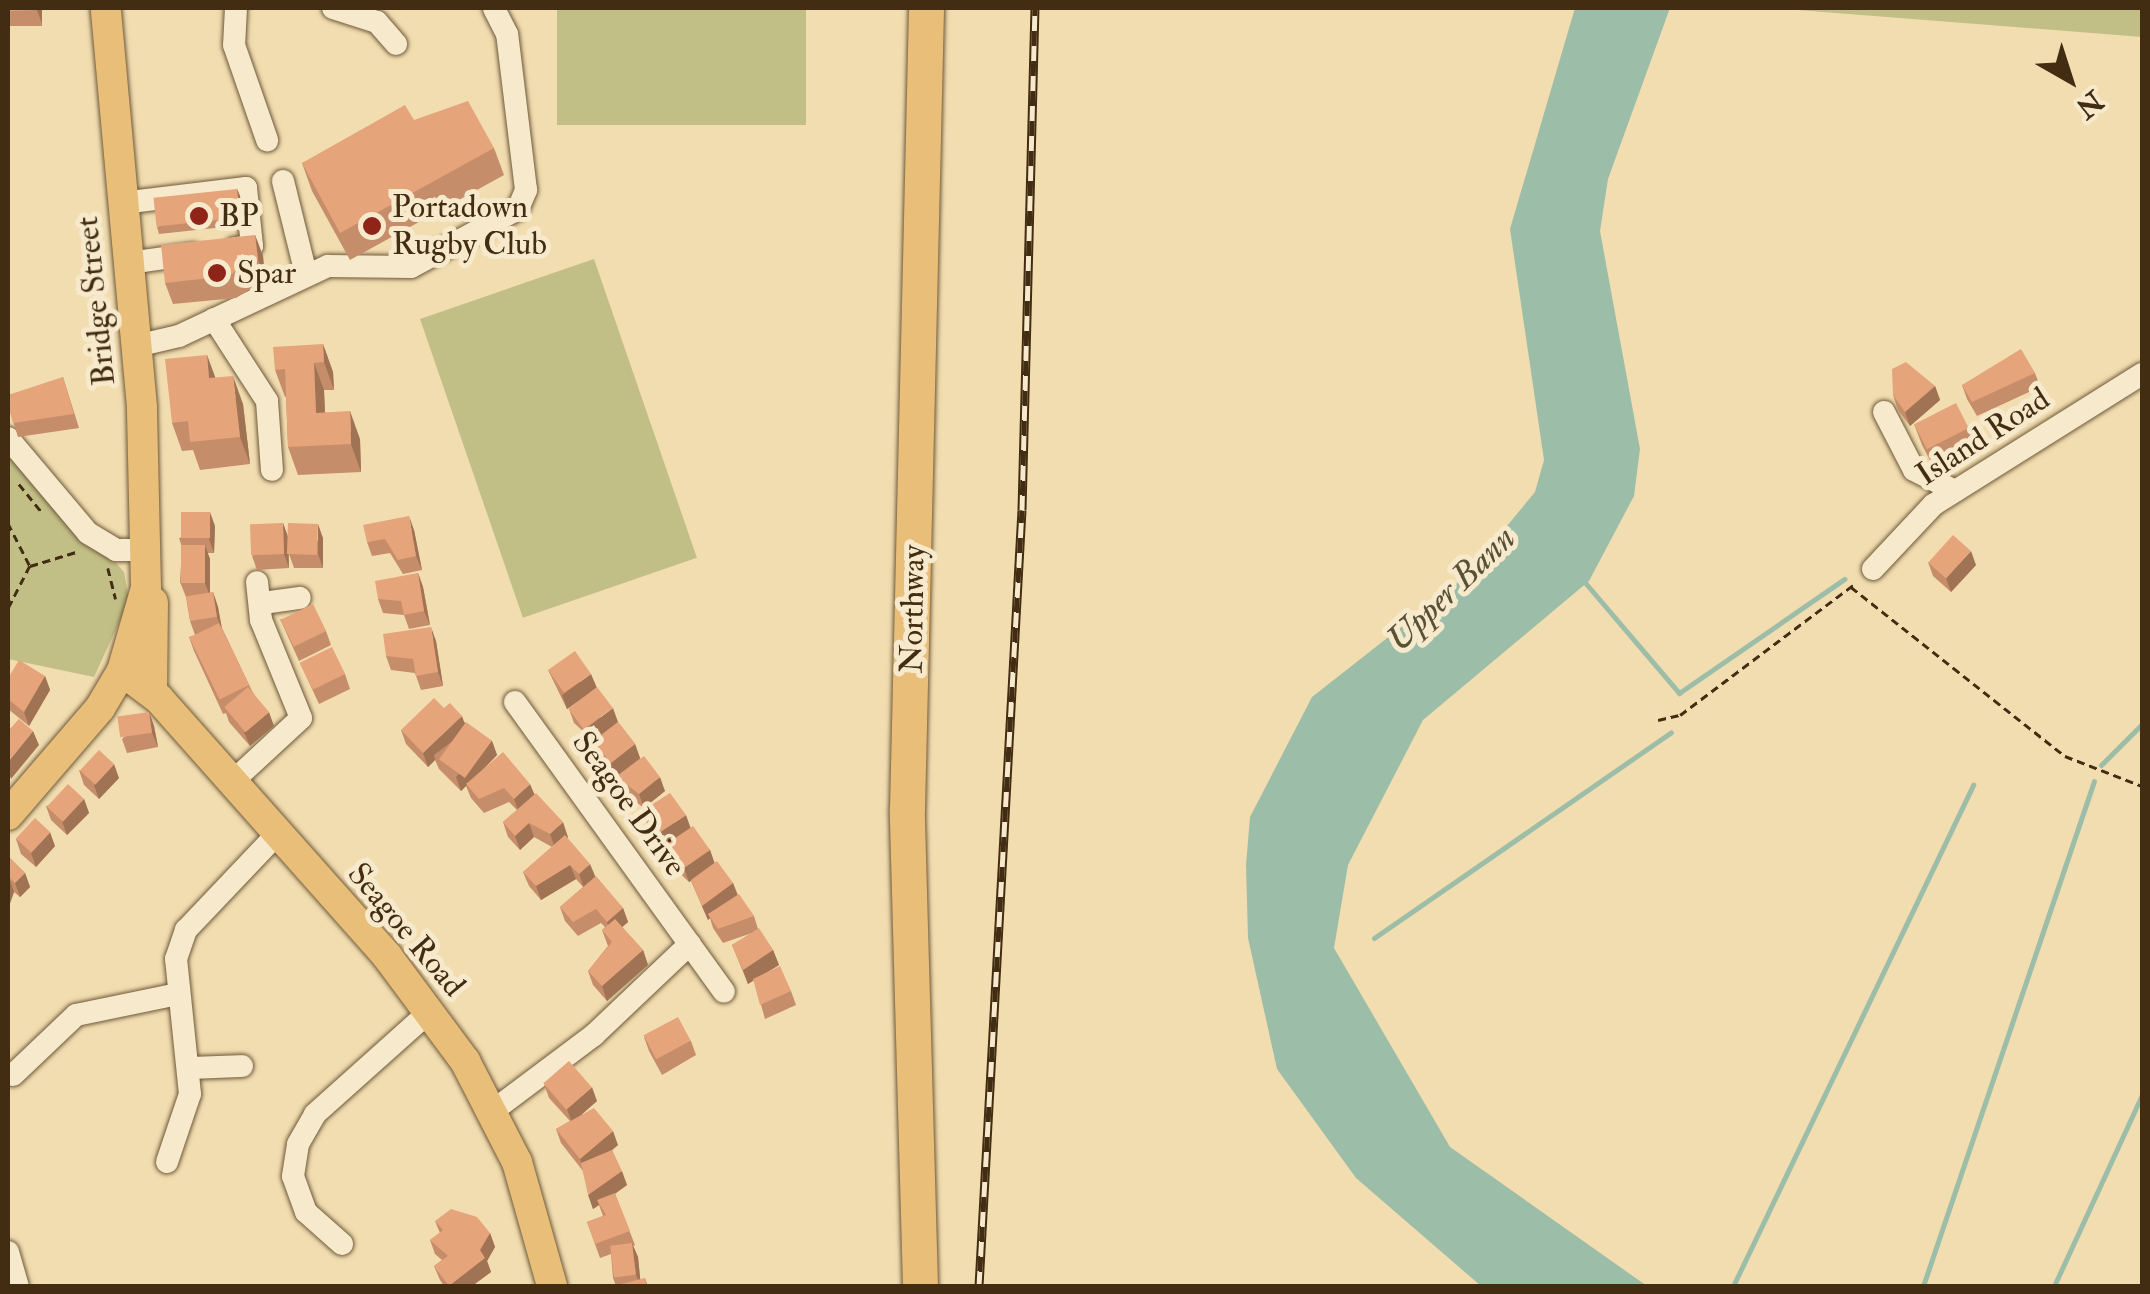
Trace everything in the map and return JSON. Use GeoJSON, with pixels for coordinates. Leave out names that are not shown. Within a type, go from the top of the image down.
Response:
{"type":"FeatureCollection","features":[{"type":"Feature","properties":{"kind":"highway","name":"Northway"},"geometry":{"type":"LineString","coordinates":[[920,1286],[907,810],[926,8]]}},
{"type":"Feature","properties":{"kind":"highway","name":"Northway"},"geometry":{"type":"LineString","coordinates":[[896,1286],[918,1225]]}},
{"type":"Feature","properties":{"kind":"highway"},"geometry":{"type":"LineString","coordinates":[[912,1286],[918,1225]]}},
{"type":"Feature","properties":{"kind":"main road","name":"Bridge Street"},"geometry":{"type":"LineString","coordinates":[[106,8],[136,346],[146,588]]}},
{"type":"Feature","properties":{"kind":"main road"},"geometry":{"type":"LineString","coordinates":[[8,815],[122,671],[139,625],[146,588]]}},
{"type":"Feature","properties":{"kind":"main road"},"geometry":{"type":"LineString","coordinates":[[146,588],[157,611],[152,692]]}},
{"type":"Feature","properties":{"kind":"main road","name":"Seagoe Road"},"geometry":{"type":"LineString","coordinates":[[122,671],[152,692],[430,1010],[494,1110],[552,1286]]}},
{"type":"Feature","properties":{"kind":"street"},"geometry":{"type":"LineString","coordinates":[[236,8],[238,62],[267,140]]}},
{"type":"Feature","properties":{"kind":"street"},"geometry":{"type":"LineString","coordinates":[[333,8],[378,22],[396,44]]}},
{"type":"Feature","properties":{"kind":"street"},"geometry":{"type":"LineString","coordinates":[[136,346],[214,319],[306,274],[411,267],[518,209],[526,190],[506,34],[494,8]]}},
{"type":"Feature","properties":{"kind":"street"},"geometry":{"type":"LineString","coordinates":[[284,181],[306,274]]}},
{"type":"Feature","properties":{"kind":"street"},"geometry":{"type":"LineString","coordinates":[[122,203],[246,188],[252,246],[129,263]]}},
{"type":"Feature","properties":{"kind":"street"},"geometry":{"type":"LineString","coordinates":[[214,319],[267,401],[272,470]]}},
{"type":"Feature","properties":{"kind":"street","name":"Island Road"},"geometry":{"type":"LineString","coordinates":[[1873,569],[1955,492],[2142,374]]}},
{"type":"Feature","properties":{"kind":"street"},"geometry":{"type":"LineString","coordinates":[[1884,412],[1914,470],[1955,492]]}},
{"type":"Feature","properties":{"kind":"street"},"geometry":{"type":"LineString","coordinates":[[8,438],[20,466],[96,545],[146,550]]}},
{"type":"Feature","properties":{"kind":"street"},"geometry":{"type":"LineString","coordinates":[[232,782],[301,718],[261,620],[260,592],[300,598]]}},
{"type":"Feature","properties":{"kind":"street","name":"Seagoe Drive"},"geometry":{"type":"LineString","coordinates":[[515,702],[724,992]]}},
{"type":"Feature","properties":{"kind":"street"},"geometry":{"type":"LineString","coordinates":[[167,1162],[186,1124],[188,1068],[173,995],[186,930],[278,833]]}},
{"type":"Feature","properties":{"kind":"street"},"geometry":{"type":"LineString","coordinates":[[494,1110],[594,1035],[690,944]]}},
{"type":"Feature","properties":{"kind":"street"},"geometry":{"type":"LineString","coordinates":[[13,1076],[76,1015],[173,995]]}},
{"type":"Feature","properties":{"kind":"street"},"geometry":{"type":"LineString","coordinates":[[342,1244],[306,1212],[293,1176],[298,1144],[315,1114],[430,1010]]}},
{"type":"Feature","properties":{"kind":"street"},"geometry":{"type":"LineString","coordinates":[[188,1068],[242,1066]]}},
{"type":"Feature","properties":{"kind":"street"},"geometry":{"type":"LineString","coordinates":[[8,1252],[18,1286]]}},
{"type":"Feature","properties":{"kind":"path"},"geometry":{"type":"LineString","coordinates":[[8,523],[30,566]]}},
{"type":"Feature","properties":{"kind":"path"},"geometry":{"type":"LineString","coordinates":[[8,609],[30,566],[96,545],[120,613],[139,625]]}},
{"type":"Feature","properties":{"kind":"path"},"geometry":{"type":"LineString","coordinates":[[1658,720],[1680,715],[1873,569]]}},
{"type":"Feature","properties":{"kind":"path"},"geometry":{"type":"LineString","coordinates":[[1851,586],[2065,756],[2142,786]]}},
{"type":"Feature","properties":{"kind":"shaded area"},"geometry":{"type":"Polygon","coordinates":[[[557,8],[806,8],[806,125],[557,125],[557,8]]]}},
{"type":"Feature","properties":{"kind":"shaded area"},"geometry":{"type":"Polygon","coordinates":[[[1773,8],[2142,8],[2142,37],[1773,8]]]}},
{"type":"Feature","properties":{"kind":"shaded area"},"geometry":{"type":"Polygon","coordinates":[[[594,259],[697,558],[523,618],[420,319],[594,259]]]}},
{"type":"Feature","properties":{"kind":"shaded area"},"geometry":{"type":"Polygon","coordinates":[[[8,439],[124,572],[129,601],[94,677],[8,659],[8,439]]]}},
{"type":"Feature","properties":{"kind":"water","name":"Upper Bann"},"geometry":{"type":"Polygon","coordinates":[[[1575,8],[1670,8],[1608,179],[1600,231],[1640,449],[1634,496],[1589,581],[1423,720],[1348,865],[1334,948],[1450,1147],[1647,1286],[1481,1286],[1356,1178],[1277,1069],[1248,938],[1246,865],[1250,817],[1312,697],[1465,577],[1535,492],[1544,460],[1510,229],[1575,8]]]}},
{"type":"Feature","properties":{"kind":"building"},"geometry":{"type":"Polygon","coordinates":[[[37,8],[37,10],[8,11],[37,8]]]}},
{"type":"Feature","properties":{"kind":"building"},"geometry":{"type":"Polygon","coordinates":[[[468,101],[494,148],[340,233],[302,163],[405,105],[414,120],[468,101]]]}},
{"type":"Feature","properties":{"kind":"building"},"geometry":{"type":"Polygon","coordinates":[[[237,189],[240,218],[156,227],[153,198],[237,189]]]}},
{"type":"Feature","properties":{"kind":"building"},"geometry":{"type":"Polygon","coordinates":[[[255,235],[258,259],[228,276],[165,283],[161,245],[255,235]]]}},
{"type":"Feature","properties":{"kind":"building"},"geometry":{"type":"Polygon","coordinates":[[[323,344],[324,362],[314,363],[316,413],[350,411],[351,444],[288,447],[285,369],[275,370],[273,347],[323,344]]]}},
{"type":"Feature","properties":{"kind":"building"},"geometry":{"type":"Polygon","coordinates":[[[2021,349],[2035,373],[1972,402],[1962,385],[2021,349]]]}},
{"type":"Feature","properties":{"kind":"building"},"geometry":{"type":"Polygon","coordinates":[[[207,355],[209,378],[233,376],[240,437],[190,442],[188,421],[172,423],[165,359],[207,355]]]}},
{"type":"Feature","properties":{"kind":"building"},"geometry":{"type":"Polygon","coordinates":[[[1906,362],[1935,386],[1905,412],[1893,395],[1892,369],[1906,362]]]}},
{"type":"Feature","properties":{"kind":"building"},"geometry":{"type":"Polygon","coordinates":[[[63,377],[74,414],[13,423],[8,395],[63,377]]]}},
{"type":"Feature","properties":{"kind":"building"},"geometry":{"type":"Polygon","coordinates":[[[1956,403],[1969,428],[1927,449],[1914,424],[1956,403]]]}},
{"type":"Feature","properties":{"kind":"building"},"geometry":{"type":"Polygon","coordinates":[[[181,512],[210,512],[210,538],[181,538],[181,512]]]}},
{"type":"Feature","properties":{"kind":"building"},"geometry":{"type":"Polygon","coordinates":[[[409,516],[416,556],[398,560],[385,539],[367,542],[363,525],[409,516]]]}},
{"type":"Feature","properties":{"kind":"building"},"geometry":{"type":"Polygon","coordinates":[[[283,523],[284,554],[251,555],[250,524],[283,523]]]}},
{"type":"Feature","properties":{"kind":"building"},"geometry":{"type":"Polygon","coordinates":[[[288,523],[318,524],[317,555],[287,554],[288,523]]]}},
{"type":"Feature","properties":{"kind":"building"},"geometry":{"type":"Polygon","coordinates":[[[1953,535],[1971,551],[1946,579],[1928,562],[1953,535]]]}},
{"type":"Feature","properties":{"kind":"building"},"geometry":{"type":"Polygon","coordinates":[[[181,545],[205,545],[205,583],[181,583],[181,545]]]}},
{"type":"Feature","properties":{"kind":"building"},"geometry":{"type":"Polygon","coordinates":[[[418,573],[424,611],[404,615],[401,601],[378,599],[375,581],[418,573]]]}},
{"type":"Feature","properties":{"kind":"building"},"geometry":{"type":"Polygon","coordinates":[[[213,592],[217,617],[190,621],[186,596],[213,592]]]}},
{"type":"Feature","properties":{"kind":"building"},"geometry":{"type":"Polygon","coordinates":[[[313,604],[326,631],[294,647],[281,620],[313,604]]]}},
{"type":"Feature","properties":{"kind":"building"},"geometry":{"type":"Polygon","coordinates":[[[219,623],[249,685],[220,699],[189,637],[219,623]]]}},
{"type":"Feature","properties":{"kind":"building"},"geometry":{"type":"Polygon","coordinates":[[[431,627],[438,672],[416,676],[413,659],[386,656],[383,634],[431,627]]]}},
{"type":"Feature","properties":{"kind":"building"},"geometry":{"type":"Polygon","coordinates":[[[332,647],[345,674],[313,690],[300,663],[332,647]]]}},
{"type":"Feature","properties":{"kind":"building"},"geometry":{"type":"Polygon","coordinates":[[[575,651],[591,674],[564,693],[548,670],[575,651]]]}},
{"type":"Feature","properties":{"kind":"building"},"geometry":{"type":"Polygon","coordinates":[[[19,660],[45,676],[24,712],[8,699],[8,673],[19,660]]]}},
{"type":"Feature","properties":{"kind":"building"},"geometry":{"type":"Polygon","coordinates":[[[248,687],[269,712],[245,732],[224,707],[248,687]]]}},
{"type":"Feature","properties":{"kind":"building"},"geometry":{"type":"Polygon","coordinates":[[[597,687],[613,708],[584,729],[568,709],[597,687]]]}},
{"type":"Feature","properties":{"kind":"building"},"geometry":{"type":"Polygon","coordinates":[[[434,698],[444,708],[450,703],[462,716],[423,753],[401,730],[434,698]]]}},
{"type":"Feature","properties":{"kind":"building"},"geometry":{"type":"Polygon","coordinates":[[[149,712],[152,733],[120,737],[117,716],[149,712]]]}},
{"type":"Feature","properties":{"kind":"building"},"geometry":{"type":"Polygon","coordinates":[[[19,719],[33,731],[8,762],[8,731],[19,719]]]}},
{"type":"Feature","properties":{"kind":"building"},"geometry":{"type":"Polygon","coordinates":[[[466,722],[492,741],[465,778],[439,759],[466,722]]]}},
{"type":"Feature","properties":{"kind":"building"},"geometry":{"type":"Polygon","coordinates":[[[618,722],[635,744],[611,763],[594,741],[618,722]]]}},
{"type":"Feature","properties":{"kind":"building"},"geometry":{"type":"Polygon","coordinates":[[[99,750],[114,764],[95,785],[80,770],[99,750]]]}},
{"type":"Feature","properties":{"kind":"building"},"geometry":{"type":"Polygon","coordinates":[[[503,752],[530,784],[514,799],[504,788],[479,799],[466,784],[503,752]]]}},
{"type":"Feature","properties":{"kind":"building"},"geometry":{"type":"Polygon","coordinates":[[[644,756],[660,777],[639,794],[617,777],[644,756]]]}},
{"type":"Feature","properties":{"kind":"building"},"geometry":{"type":"Polygon","coordinates":[[[68,784],[84,799],[63,822],[47,807],[68,784]]]}},
{"type":"Feature","properties":{"kind":"building"},"geometry":{"type":"Polygon","coordinates":[[[536,793],[563,822],[550,834],[529,823],[515,836],[503,822],[536,793]]]}},
{"type":"Feature","properties":{"kind":"building"},"geometry":{"type":"Polygon","coordinates":[[[670,793],[686,815],[653,837],[642,811],[670,793]]]}},
{"type":"Feature","properties":{"kind":"building"},"geometry":{"type":"Polygon","coordinates":[[[35,818],[50,832],[31,853],[16,838],[35,818]]]}},
{"type":"Feature","properties":{"kind":"building"},"geometry":{"type":"Polygon","coordinates":[[[693,826],[710,850],[684,868],[662,847],[693,826]]]}},
{"type":"Feature","properties":{"kind":"building"},"geometry":{"type":"Polygon","coordinates":[[[565,835],[590,864],[579,874],[570,865],[536,886],[523,872],[565,835]]]}},
{"type":"Feature","properties":{"kind":"building"},"geometry":{"type":"Polygon","coordinates":[[[8,856],[25,873],[15,883],[9,877],[8,881],[8,856]]]}},
{"type":"Feature","properties":{"kind":"building"},"geometry":{"type":"Polygon","coordinates":[[[717,861],[733,883],[702,906],[691,880],[717,861]]]}},
{"type":"Feature","properties":{"kind":"building"},"geometry":{"type":"Polygon","coordinates":[[[596,876],[623,908],[607,922],[596,909],[573,922],[560,907],[596,876]]]}},
{"type":"Feature","properties":{"kind":"building"},"geometry":{"type":"Polygon","coordinates":[[[739,894],[754,916],[718,929],[708,914],[739,894]]]}},
{"type":"Feature","properties":{"kind":"building"},"geometry":{"type":"Polygon","coordinates":[[[615,919],[643,950],[602,986],[588,971],[612,942],[602,930],[615,919]]]}},
{"type":"Feature","properties":{"kind":"building"},"geometry":{"type":"Polygon","coordinates":[[[759,928],[773,950],[743,970],[732,945],[759,928]]]}},
{"type":"Feature","properties":{"kind":"building"},"geometry":{"type":"Polygon","coordinates":[[[780,966],[791,991],[760,1005],[753,979],[780,966]]]}},
{"type":"Feature","properties":{"kind":"building"},"geometry":{"type":"Polygon","coordinates":[[[678,1017],[691,1041],[656,1059],[644,1035],[678,1017]]]}},
{"type":"Feature","properties":{"kind":"building"},"geometry":{"type":"Polygon","coordinates":[[[569,1061],[592,1087],[566,1110],[543,1083],[569,1061]]]}},
{"type":"Feature","properties":{"kind":"building"},"geometry":{"type":"Polygon","coordinates":[[[594,1108],[613,1131],[580,1159],[556,1129],[594,1108]]]}},
{"type":"Feature","properties":{"kind":"building"},"geometry":{"type":"Polygon","coordinates":[[[612,1150],[622,1171],[588,1195],[581,1163],[612,1150]]]}},
{"type":"Feature","properties":{"kind":"building"},"geometry":{"type":"Polygon","coordinates":[[[615,1193],[630,1231],[595,1244],[587,1222],[606,1215],[597,1200],[615,1193]]]}},
{"type":"Feature","properties":{"kind":"building"},"geometry":{"type":"Polygon","coordinates":[[[451,1209],[477,1217],[490,1233],[480,1250],[485,1258],[449,1286],[434,1266],[448,1256],[430,1240],[443,1230],[435,1221],[451,1209]]]}},
{"type":"Feature","properties":{"kind":"building"},"geometry":{"type":"Polygon","coordinates":[[[632,1243],[636,1275],[614,1277],[610,1246],[632,1243]]]}},
{"type":"Feature","properties":{"kind":"building"},"geometry":{"type":"Polygon","coordinates":[[[645,1278],[647,1286],[617,1286],[617,1285],[645,1278]]]}},
{"type":"Feature","properties":{"kind":"waterway"},"geometry":{"type":"LineString","coordinates":[[1582,579],[1679,693],[1844,579]]}},
{"type":"Feature","properties":{"kind":"waterway"},"geometry":{"type":"LineString","coordinates":[[2101,765],[2142,724]]}},
{"type":"Feature","properties":{"kind":"waterway"},"geometry":{"type":"LineString","coordinates":[[1374,938],[1671,732]]}},
{"type":"Feature","properties":{"kind":"waterway"},"geometry":{"type":"LineString","coordinates":[[1923,1286],[2094,781]]}},
{"type":"Feature","properties":{"kind":"waterway"},"geometry":{"type":"LineString","coordinates":[[1733,1286],[1973,785]]}},
{"type":"Feature","properties":{"kind":"waterway"},"geometry":{"type":"LineString","coordinates":[[2054,1286],[2142,1095]]}},
{"type":"Feature","properties":{"kind":"railway"},"geometry":{"type":"LineString","coordinates":[[979,1286],[1022,510],[1035,8]]}},
{"type":"Feature","properties":{"kind":"place","name":"BP"},"geometry":{"type":"Point","coordinates":[199,216]}},
{"type":"Feature","properties":{"kind":"place","name":"Portadown Rugby Club"},"geometry":{"type":"Point","coordinates":[372,226]}},
{"type":"Feature","properties":{"kind":"place","name":"Spar"},"geometry":{"type":"Point","coordinates":[217,273]}}]}
